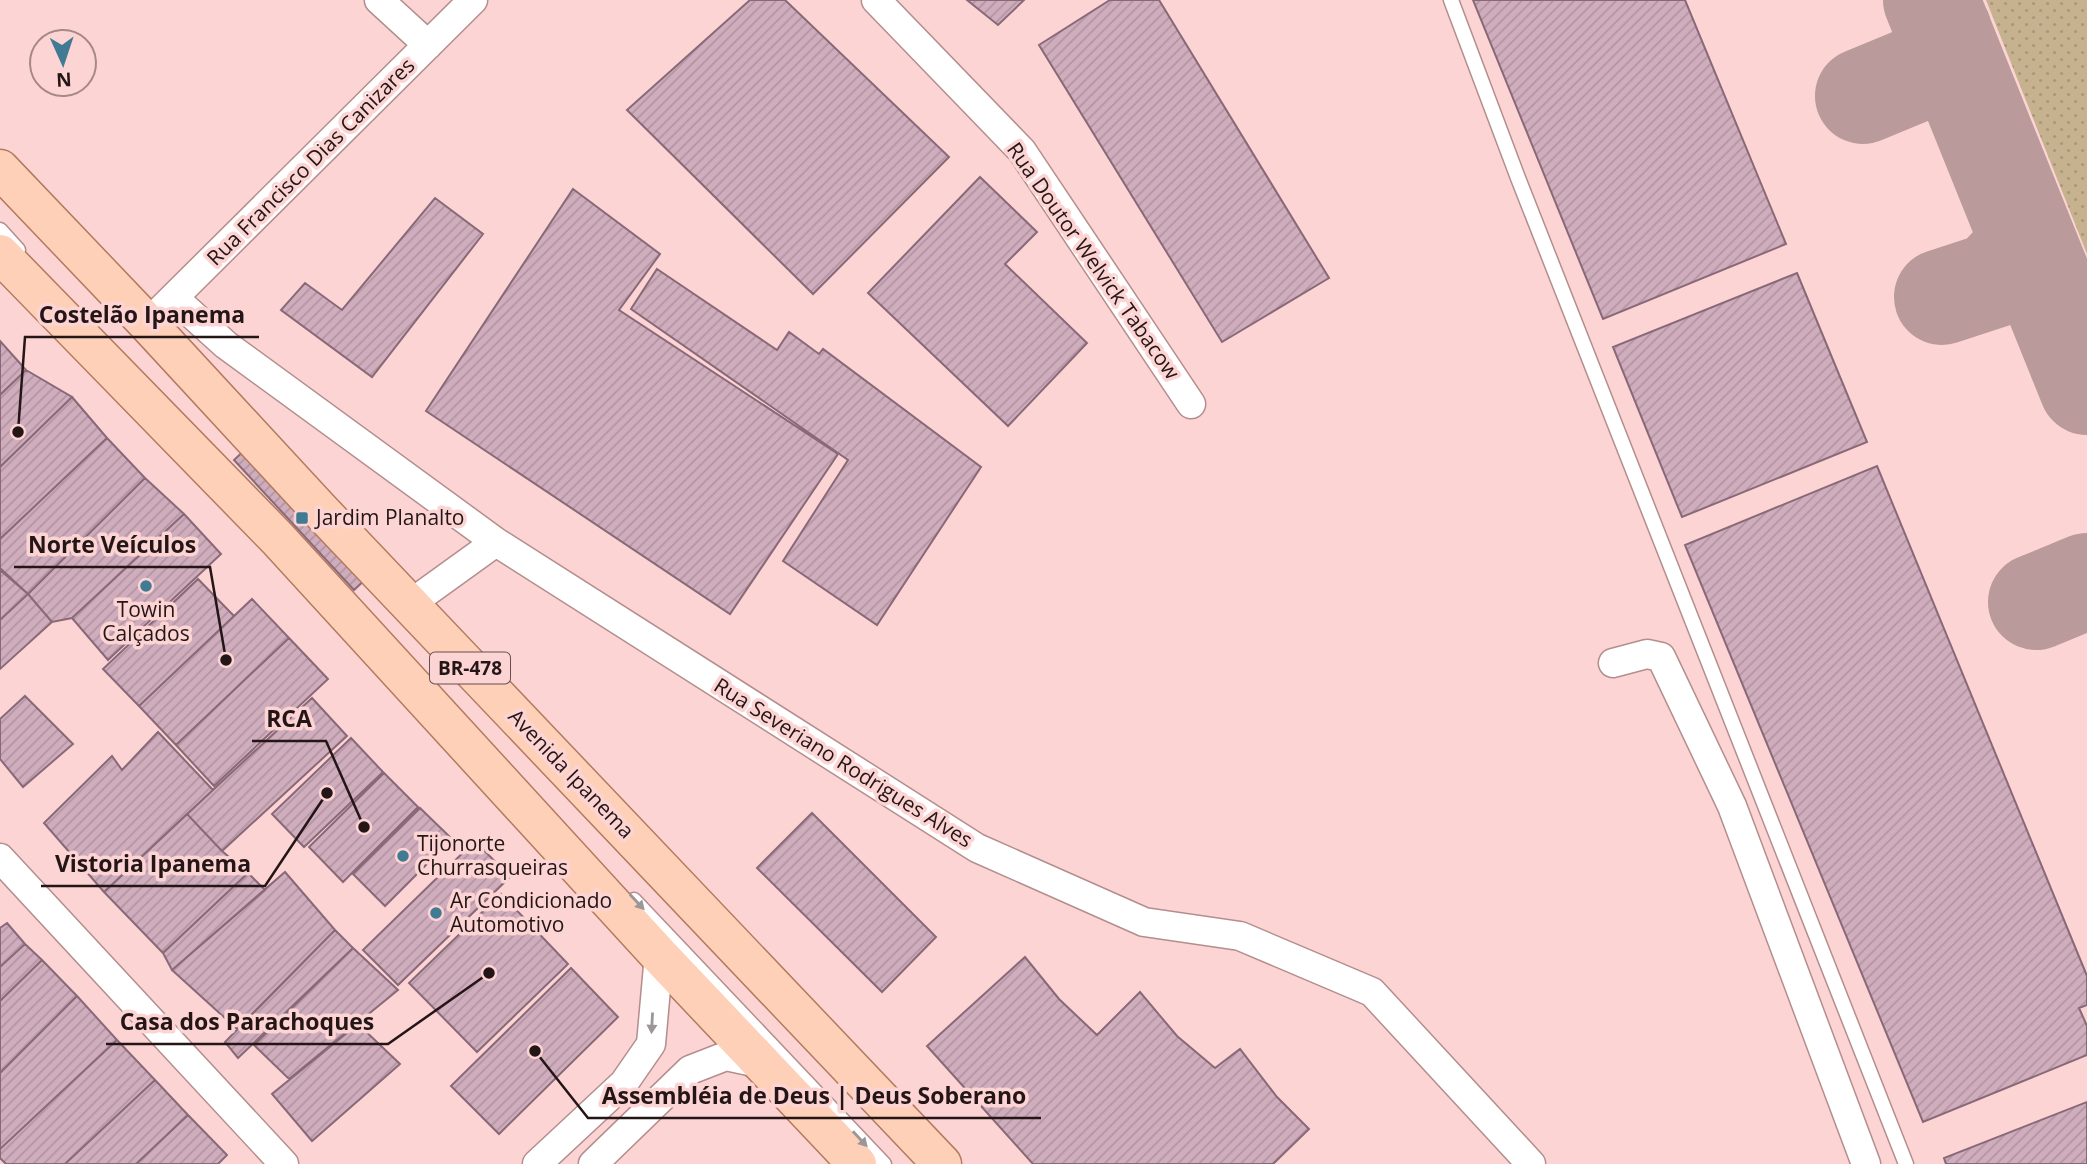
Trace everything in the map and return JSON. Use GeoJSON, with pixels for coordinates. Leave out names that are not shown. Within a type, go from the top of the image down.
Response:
{"type":"FeatureCollection","features":[{"type":"Feature","properties":{"kind":"main road","name":"Avenida Ipanema"},"geometry":{"type":"LineString","coordinates":[[0,169],[161,311],[226,411],[942,1164]]}},
{"type":"Feature","properties":{"kind":"main road","name":"BR-478"},"geometry":{"type":"LineString","coordinates":[[14,257],[277,538],[659,956],[857,1164]]}},
{"type":"Feature","properties":{"kind":"street"},"geometry":{"type":"LineString","coordinates":[[379,0],[428,45]]}},
{"type":"Feature","properties":{"kind":"street","name":"Rua Francisco Dias Canizares"},"geometry":{"type":"LineString","coordinates":[[161,311],[473,0]]}},
{"type":"Feature","properties":{"kind":"street","name":"Rua Doutor Welvick Tabacow"},"geometry":{"type":"LineString","coordinates":[[876,0],[1021,151],[1191,404]]}},
{"type":"Feature","properties":{"kind":"street","name":"Rua Severiano Rodrigues Alves"},"geometry":{"type":"LineString","coordinates":[[161,311],[226,345],[496,542],[977,848],[1144,922],[1240,936],[1372,992],[1531,1164]]}},
{"type":"Feature","properties":{"kind":"street"},"geometry":{"type":"LineString","coordinates":[[410,604],[496,542]]}},
{"type":"Feature","properties":{"kind":"street"},"geometry":{"type":"LineString","coordinates":[[1613,663],[1647,654],[1661,656],[1732,806],[1866,1164]]}},
{"type":"Feature","properties":{"kind":"street"},"geometry":{"type":"LineString","coordinates":[[0,858],[284,1164]]}},
{"type":"Feature","properties":{"kind":"street"},"geometry":{"type":"LineString","coordinates":[[537,1164],[624,1083],[651,1044],[659,956]]}},
{"type":"Feature","properties":{"kind":"street"},"geometry":{"type":"LineString","coordinates":[[593,1164],[690,1070],[726,1056],[763,1064]]}},
{"type":"Feature","properties":{"kind":"lane"},"geometry":{"type":"LineString","coordinates":[[1451,0],[1518,178],[1906,1164]]}},
{"type":"Feature","properties":{"kind":"lane"},"geometry":{"type":"LineString","coordinates":[[0,190],[236,432],[928,1164]]}},
{"type":"Feature","properties":{"kind":"lane"},"geometry":{"type":"LineString","coordinates":[[0,230],[14,257]]}},
{"type":"Feature","properties":{"kind":"lane"},"geometry":{"type":"LineString","coordinates":[[94,329],[455,710]]}},
{"type":"Feature","properties":{"kind":"lane"},"geometry":{"type":"LineString","coordinates":[[626,892],[884,1164]]}},
{"type":"Feature","properties":{"kind":"shaded area"},"geometry":{"type":"Polygon","coordinates":[[[1986,0],[2087,0],[2087,254],[1986,0]]]}},
{"type":"Feature","properties":{"kind":"building"},"geometry":{"type":"Polygon","coordinates":[[[750,0],[785,0],[949,157],[813,294],[627,110],[750,0]]]}},
{"type":"Feature","properties":{"kind":"building"},"geometry":{"type":"Polygon","coordinates":[[[967,0],[1024,0],[998,25],[967,0]]]}},
{"type":"Feature","properties":{"kind":"building"},"geometry":{"type":"Polygon","coordinates":[[[1110,0],[1159,0],[1329,278],[1222,342],[1039,45],[1110,0]]]}},
{"type":"Feature","properties":{"kind":"building"},"geometry":{"type":"Polygon","coordinates":[[[1473,0],[1685,0],[1786,244],[1603,319],[1473,0]]]}},
{"type":"Feature","properties":{"kind":"building"},"geometry":{"type":"Polygon","coordinates":[[[980,177],[1037,232],[1005,264],[1087,343],[1008,426],[868,293],[980,177]]]}},
{"type":"Feature","properties":{"kind":"building"},"geometry":{"type":"Polygon","coordinates":[[[573,189],[660,254],[619,310],[838,454],[730,614],[426,411],[573,189]]]}},
{"type":"Feature","properties":{"kind":"building"},"geometry":{"type":"Polygon","coordinates":[[[435,198],[483,234],[372,377],[281,310],[305,283],[342,310],[435,198]]]}},
{"type":"Feature","properties":{"kind":"building"},"geometry":{"type":"Polygon","coordinates":[[[657,269],[777,350],[789,332],[819,354],[823,349],[981,467],[877,625],[783,561],[848,460],[631,309],[657,269]]]}},
{"type":"Feature","properties":{"kind":"building"},"geometry":{"type":"Polygon","coordinates":[[[1797,273],[1867,442],[1682,517],[1613,347],[1797,273]]]}},
{"type":"Feature","properties":{"kind":"building"},"geometry":{"type":"Polygon","coordinates":[[[0,341],[26,370],[0,395],[0,341]]]}},
{"type":"Feature","properties":{"kind":"building"},"geometry":{"type":"Polygon","coordinates":[[[26,370],[72,397],[0,467],[0,395],[26,370]]]}},
{"type":"Feature","properties":{"kind":"building"},"geometry":{"type":"Polygon","coordinates":[[[72,397],[107,438],[0,539],[0,467],[72,397]]]}},
{"type":"Feature","properties":{"kind":"building"},"geometry":{"type":"Polygon","coordinates":[[[107,438],[145,478],[28,594],[0,568],[0,539],[107,438]]]}},
{"type":"Feature","properties":{"kind":"building","name":"Jardim Planalto"},"geometry":{"type":"Polygon","coordinates":[[[249,446],[369,576],[354,590],[234,460],[249,446]]]}},
{"type":"Feature","properties":{"kind":"building"},"geometry":{"type":"Polygon","coordinates":[[[1877,466],[2087,976],[2087,1005],[2079,1008],[2087,1026],[2087,1055],[1923,1122],[1685,545],[1877,466]]]}},
{"type":"Feature","properties":{"kind":"building","name":"Towin Calçados"},"geometry":{"type":"Polygon","coordinates":[[[145,478],[184,514],[72,618],[52,622],[28,594],[145,478]]]}},
{"type":"Feature","properties":{"kind":"building","name":"Towin Calçados"},"geometry":{"type":"Polygon","coordinates":[[[184,514],[221,554],[108,660],[72,618],[184,514]]]}},
{"type":"Feature","properties":{"kind":"building"},"geometry":{"type":"Polygon","coordinates":[[[0,570],[28,594],[0,620],[0,570]]]}},
{"type":"Feature","properties":{"kind":"building"},"geometry":{"type":"Polygon","coordinates":[[[198,579],[234,616],[139,706],[103,669],[198,579]]]}},
{"type":"Feature","properties":{"kind":"building"},"geometry":{"type":"Polygon","coordinates":[[[28,594],[52,622],[0,669],[0,620],[28,594]]]}},
{"type":"Feature","properties":{"kind":"building"},"geometry":{"type":"Polygon","coordinates":[[[252,599],[289,638],[176,745],[139,706],[252,599]]]}},
{"type":"Feature","properties":{"kind":"building"},"geometry":{"type":"Polygon","coordinates":[[[289,638],[328,679],[214,786],[176,745],[289,638]]]}},
{"type":"Feature","properties":{"kind":"building"},"geometry":{"type":"Polygon","coordinates":[[[25,696],[73,744],[23,787],[0,759],[0,719],[25,696]]]}},
{"type":"Feature","properties":{"kind":"building"},"geometry":{"type":"Polygon","coordinates":[[[312,698],[347,736],[222,851],[187,814],[312,698]]]}},
{"type":"Feature","properties":{"kind":"building"},"geometry":{"type":"Polygon","coordinates":[[[158,732],[213,790],[104,892],[44,823],[112,756],[122,770],[158,732]]]}},
{"type":"Feature","properties":{"kind":"building"},"geometry":{"type":"Polygon","coordinates":[[[351,738],[383,772],[304,847],[272,814],[351,738]]]}},
{"type":"Feature","properties":{"kind":"building"},"geometry":{"type":"Polygon","coordinates":[[[384,773],[418,807],[343,882],[309,847],[384,773]]]}},
{"type":"Feature","properties":{"kind":"building","name":"Tijonorte Churrasqueiras"},"geometry":{"type":"Polygon","coordinates":[[[420,808],[452,839],[385,906],[353,874],[420,808]]]}},
{"type":"Feature","properties":{"kind":"building"},"geometry":{"type":"Polygon","coordinates":[[[812,813],[936,937],[882,992],[757,868],[812,813]]]}},
{"type":"Feature","properties":{"kind":"building"},"geometry":{"type":"Polygon","coordinates":[[[187,814],[222,851],[248,873],[163,953],[104,892],[187,814]]]}},
{"type":"Feature","properties":{"kind":"building","name":"Ar Condicionado Automotivo"},"geometry":{"type":"Polygon","coordinates":[[[475,841],[510,877],[398,985],[363,950],[475,841]]]}},
{"type":"Feature","properties":{"kind":"building"},"geometry":{"type":"Polygon","coordinates":[[[285,872],[335,930],[237,1029],[172,970],[285,872]]]}},
{"type":"Feature","properties":{"kind":"building"},"geometry":{"type":"Polygon","coordinates":[[[248,873],[265,890],[172,970],[163,953],[248,873]]]}},
{"type":"Feature","properties":{"kind":"building"},"geometry":{"type":"Polygon","coordinates":[[[501,894],[568,964],[477,1052],[409,983],[501,894]]]}},
{"type":"Feature","properties":{"kind":"building"},"geometry":{"type":"Polygon","coordinates":[[[7,923],[25,944],[0,967],[0,928],[7,923]]]}},
{"type":"Feature","properties":{"kind":"building"},"geometry":{"type":"Polygon","coordinates":[[[335,930],[353,948],[238,1058],[225,1042],[335,930]]]}},
{"type":"Feature","properties":{"kind":"building"},"geometry":{"type":"Polygon","coordinates":[[[25,944],[42,960],[0,1001],[0,967],[25,944]]]}},
{"type":"Feature","properties":{"kind":"building"},"geometry":{"type":"Polygon","coordinates":[[[353,948],[398,990],[289,1079],[254,1045],[353,948]]]}},
{"type":"Feature","properties":{"kind":"building"},"geometry":{"type":"Polygon","coordinates":[[[1025,957],[1059,999],[1097,1035],[1140,992],[1177,1036],[1215,1068],[1240,1049],[1277,1097],[1309,1129],[1273,1164],[1033,1164],[927,1046],[1025,957]]]}},
{"type":"Feature","properties":{"kind":"building"},"geometry":{"type":"Polygon","coordinates":[[[42,960],[77,996],[0,1073],[0,1001],[42,960]]]}},
{"type":"Feature","properties":{"kind":"building"},"geometry":{"type":"Polygon","coordinates":[[[571,968],[618,1017],[499,1134],[451,1086],[571,968]]]}},
{"type":"Feature","properties":{"kind":"building"},"geometry":{"type":"Polygon","coordinates":[[[77,996],[117,1040],[0,1149],[0,1073],[77,996]]]}},
{"type":"Feature","properties":{"kind":"building"},"geometry":{"type":"Polygon","coordinates":[[[358,1024],[400,1064],[312,1141],[272,1094],[358,1024]]]}},
{"type":"Feature","properties":{"kind":"building"},"geometry":{"type":"Polygon","coordinates":[[[117,1040],[155,1080],[65,1164],[6,1164],[0,1158],[0,1149],[117,1040]]]}},
{"type":"Feature","properties":{"kind":"building"},"geometry":{"type":"Polygon","coordinates":[[[155,1080],[188,1115],[136,1164],[65,1164],[155,1080]]]}},
{"type":"Feature","properties":{"kind":"building"},"geometry":{"type":"Polygon","coordinates":[[[2087,1102],[2087,1164],[1946,1164],[1944,1158],[2087,1102]]]}},
{"type":"Feature","properties":{"kind":"building"},"geometry":{"type":"Polygon","coordinates":[[[188,1115],[227,1155],[218,1164],[136,1164],[188,1115]]]}},
{"type":"Feature","properties":{"kind":"taxiway"},"geometry":{"type":"LineString","coordinates":[[1931,0],[2087,387]]}},
{"type":"Feature","properties":{"kind":"taxiway"},"geometry":{"type":"LineString","coordinates":[[1863,96],[1921,72],[1937,55],[1944,31]]}},
{"type":"Feature","properties":{"kind":"taxiway"},"geometry":{"type":"LineString","coordinates":[[1942,297],[1994,280],[2017,255],[2023,228]]}},
{"type":"Feature","properties":{"kind":"taxiway"},"geometry":{"type":"LineString","coordinates":[[2036,602],[2087,581]]}},
{"type":"Feature","properties":{"kind":"place","name":"Costelão Ipanema"},"geometry":{"type":"Point","coordinates":[18,432]}},
{"type":"Feature","properties":{"kind":"place","name":"Jardim Planalto"},"geometry":{"type":"Point","coordinates":[302,518]}},
{"type":"Feature","properties":{"kind":"place","name":"Towin Calçados"},"geometry":{"type":"Point","coordinates":[146,586]}},
{"type":"Feature","properties":{"kind":"place","name":"Norte Veículos"},"geometry":{"type":"Point","coordinates":[226,660]}},
{"type":"Feature","properties":{"kind":"place","name":"Vistoria Ipanema"},"geometry":{"type":"Point","coordinates":[327,793]}},
{"type":"Feature","properties":{"kind":"place","name":"RCA"},"geometry":{"type":"Point","coordinates":[364,827]}},
{"type":"Feature","properties":{"kind":"place","name":"Tijonorte Churrasqueiras"},"geometry":{"type":"Point","coordinates":[403,856]}},
{"type":"Feature","properties":{"kind":"place","name":"Ar Condicionado Automotivo"},"geometry":{"type":"Point","coordinates":[436,913]}},
{"type":"Feature","properties":{"kind":"place","name":"Casa dos Parachoques"},"geometry":{"type":"Point","coordinates":[489,973]}},
{"type":"Feature","properties":{"kind":"place","name":"Assembléia de Deus | Deus Soberano"},"geometry":{"type":"Point","coordinates":[535,1051]}}]}
